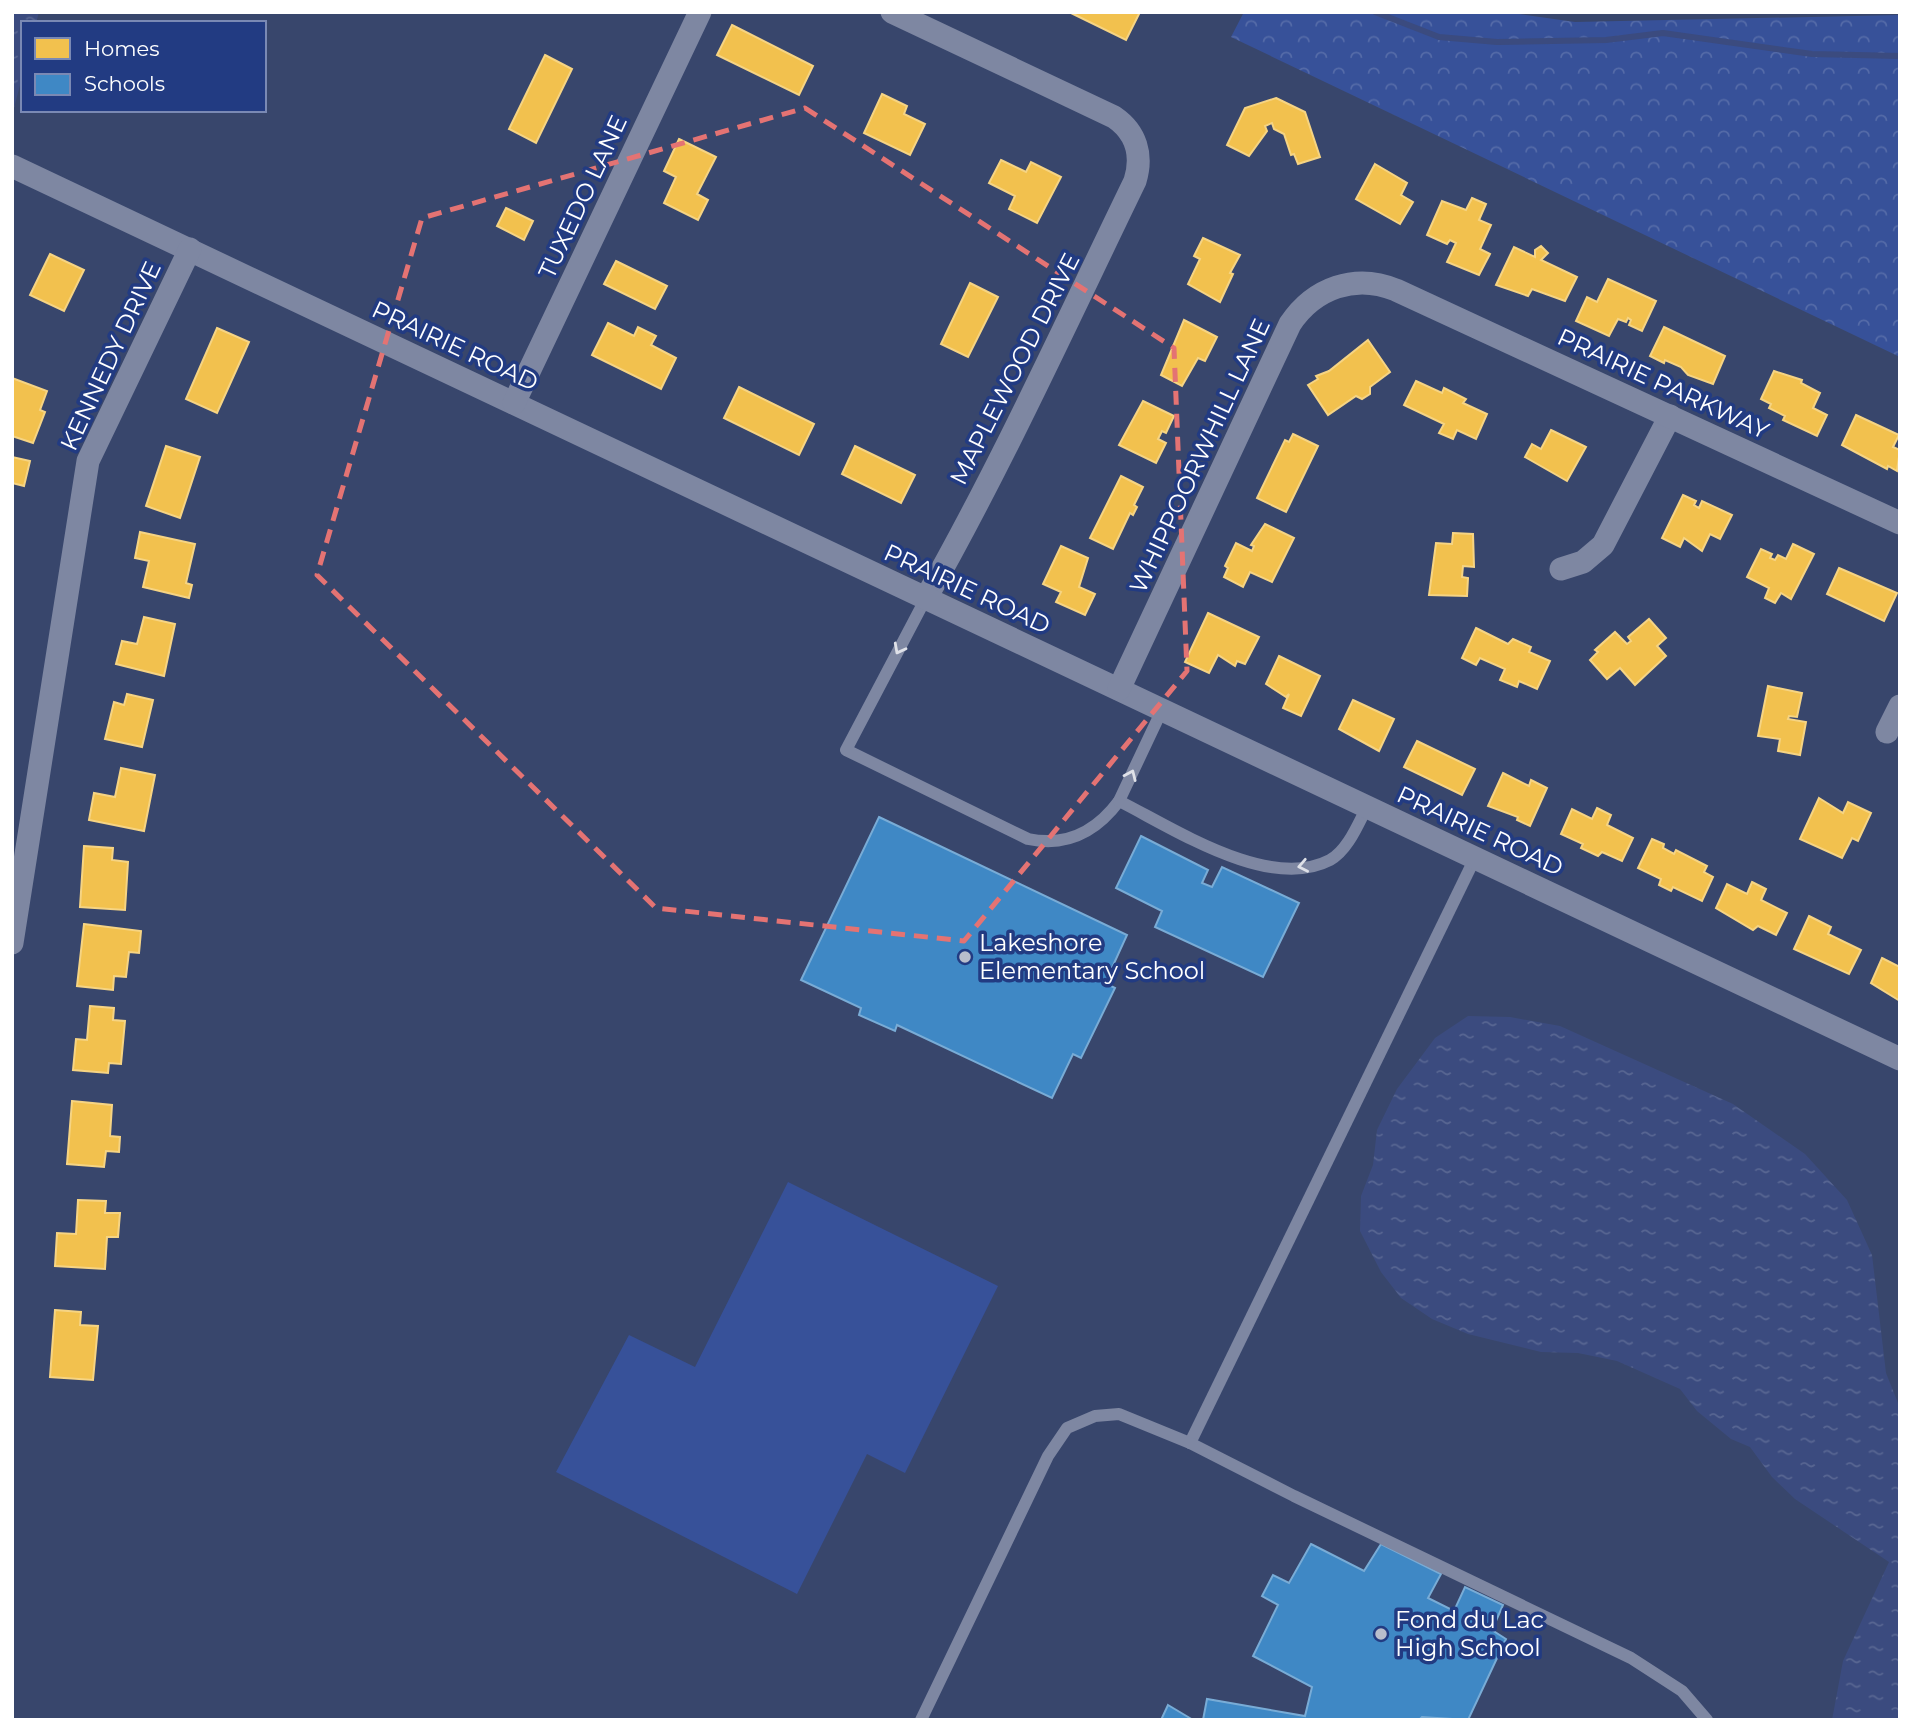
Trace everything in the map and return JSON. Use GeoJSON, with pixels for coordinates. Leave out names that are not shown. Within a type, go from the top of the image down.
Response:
{"type":"FeatureCollection","features":[{"type":"Feature","properties":{"kind":"street","name":"TUXEDO LANE"},"geometry":{"type":"LineString","coordinates":[[514,403],[699,12]]}},
{"type":"Feature","properties":{"kind":"street","name":"MAPLEWOOD DRIVE"},"geometry":{"type":"LineString","coordinates":[[892,12],[1114,117],[1133,137],[1138,159],[1135,181],[1073,317],[999,463],[926,598]]}},
{"type":"Feature","properties":{"kind":"street","name":"PRAIRIE ROAD"},"geometry":{"type":"LineString","coordinates":[[12,166],[1900,1059]]}},
{"type":"Feature","properties":{"kind":"street","name":"KENNEDY DRIVE"},"geometry":{"type":"LineString","coordinates":[[12,943],[88,461],[190,249]]}},
{"type":"Feature","properties":{"kind":"street","name":"WHIPPOORWHILL LANE"},"geometry":{"type":"LineString","coordinates":[[1119,690],[1297,315],[1322,292],[1344,284],[1372,283],[1404,293]]}},
{"type":"Feature","properties":{"kind":"street","name":"PRAIRIE PARKWAY"},"geometry":{"type":"LineString","coordinates":[[1404,293],[1900,523]]}},
{"type":"Feature","properties":{"kind":"street"},"geometry":{"type":"LineString","coordinates":[[1561,569],[1588,560],[1603,545],[1670,416]]}},
{"type":"Feature","properties":{"kind":"street"},"geometry":{"type":"LineString","coordinates":[[1887,732],[1900,706]]}},
{"type":"Feature","properties":{"kind":"lane"},"geometry":{"type":"LineString","coordinates":[[926,598],[846,750],[1028,839],[1045,843],[1068,841],[1104,821],[1119,801],[1162,710]]}},
{"type":"Feature","properties":{"kind":"lane"},"geometry":{"type":"LineString","coordinates":[[1119,801],[1234,859],[1265,867],[1296,868],[1331,859],[1351,837],[1367,807]]}},
{"type":"Feature","properties":{"kind":"lane"},"geometry":{"type":"LineString","coordinates":[[1190,1443],[1475,858]]}},
{"type":"Feature","properties":{"kind":"lane"},"geometry":{"type":"LineString","coordinates":[[921,1720],[1048,1456],[1067,1428],[1095,1416],[1119,1414],[1190,1443],[1302,1500],[1631,1658],[1682,1691],[1707,1720]]}},
{"type":"Feature","properties":{"kind":"highlighted area"},"geometry":{"type":"Polygon","coordinates":[[[805,108],[1174,348],[1187,671],[964,941],[656,908],[317,575],[422,218],[805,108]]]}},
{"type":"Feature","properties":{"kind":"green space"},"geometry":{"type":"Polygon","coordinates":[[[1244,12],[1505,12],[1575,22],[1900,15],[1900,357],[1231,37],[1244,12]]]}},
{"type":"Feature","properties":{"kind":"green space"},"geometry":{"type":"Polygon","coordinates":[[[788,1182],[998,1286],[905,1473],[867,1454],[797,1594],[556,1472],[629,1335],[695,1367],[788,1182]]]}},
{"type":"Feature","properties":{"kind":"water"},"geometry":{"type":"Polygon","coordinates":[[[13,12],[39,12],[37,21],[21,21],[21,81],[12,115],[13,12]]]}},
{"type":"Feature","properties":{"kind":"water"},"geometry":{"type":"Polygon","coordinates":[[[1468,1016],[1510,1017],[1560,1026],[1733,1104],[1805,1154],[1847,1200],[1872,1255],[1886,1373],[1900,1408],[1900,1720],[1832,1720],[1843,1661],[1889,1562],[1795,1499],[1772,1477],[1750,1447],[1731,1439],[1697,1411],[1680,1389],[1617,1361],[1578,1353],[1541,1352],[1468,1334],[1432,1319],[1401,1298],[1381,1272],[1360,1231],[1361,1196],[1373,1165],[1377,1130],[1397,1089],[1435,1038],[1468,1016]]]}},
{"type":"Feature","properties":{"kind":"building: Homes"},"geometry":{"type":"Polygon","coordinates":[[[1069,12],[1140,12],[1126,40],[1069,12]]]}},
{"type":"Feature","properties":{"kind":"building: Homes"},"geometry":{"type":"Polygon","coordinates":[[[732,25],[813,66],[799,95],[717,55],[732,25]]]}},
{"type":"Feature","properties":{"kind":"building: Homes"},"geometry":{"type":"Polygon","coordinates":[[[545,55],[572,69],[536,143],[509,129],[545,55]]]}},
{"type":"Feature","properties":{"kind":"building: Homes"},"geometry":{"type":"Polygon","coordinates":[[[882,94],[907,106],[904,114],[925,124],[910,155],[864,133],[882,94]]]}},
{"type":"Feature","properties":{"kind":"building: Homes"},"geometry":{"type":"Polygon","coordinates":[[[1276,98],[1305,112],[1320,157],[1298,164],[1294,154],[1291,155],[1284,134],[1274,129],[1272,123],[1265,126],[1267,131],[1249,156],[1227,145],[1245,108],[1276,98]]]}},
{"type":"Feature","properties":{"kind":"building: Homes"},"geometry":{"type":"Polygon","coordinates":[[[679,139],[716,157],[697,194],[708,200],[698,220],[664,203],[676,177],[664,171],[679,139]]]}},
{"type":"Feature","properties":{"kind":"building: Homes"},"geometry":{"type":"Polygon","coordinates":[[[1001,160],[1026,172],[1031,162],[1061,177],[1037,223],[1009,209],[1015,196],[989,183],[1001,160]]]}},
{"type":"Feature","properties":{"kind":"building: Homes"},"geometry":{"type":"Polygon","coordinates":[[[1375,164],[1407,183],[1401,195],[1413,202],[1400,224],[1356,199],[1375,164]]]}},
{"type":"Feature","properties":{"kind":"building: Homes"},"geometry":{"type":"Polygon","coordinates":[[[1472,198],[1486,204],[1479,220],[1491,225],[1480,249],[1490,254],[1479,275],[1447,262],[1456,243],[1450,240],[1447,244],[1427,235],[1442,201],[1466,210],[1472,198]]]}},
{"type":"Feature","properties":{"kind":"building: Homes"},"geometry":{"type":"Polygon","coordinates":[[[506,208],[533,221],[524,240],[497,226],[506,208]]]}},
{"type":"Feature","properties":{"kind":"building: Homes"},"geometry":{"type":"Polygon","coordinates":[[[1203,238],[1240,255],[1230,273],[1233,274],[1220,302],[1188,284],[1200,259],[1194,256],[1203,238]]]}},
{"type":"Feature","properties":{"kind":"building: Homes"},"geometry":{"type":"Polygon","coordinates":[[[1541,246],[1548,253],[1541,260],[1577,277],[1565,301],[1532,289],[1528,296],[1496,285],[1514,247],[1535,257],[1535,250],[1541,246]]]}},
{"type":"Feature","properties":{"kind":"building: Homes"},"geometry":{"type":"Polygon","coordinates":[[[50,254],[84,270],[64,311],[30,295],[50,254]]]}},
{"type":"Feature","properties":{"kind":"building: Homes"},"geometry":{"type":"Polygon","coordinates":[[[616,261],[667,286],[655,309],[604,284],[616,261]]]}},
{"type":"Feature","properties":{"kind":"building: Homes"},"geometry":{"type":"Polygon","coordinates":[[[1608,279],[1656,301],[1642,331],[1629,325],[1631,320],[1628,318],[1626,322],[1618,319],[1609,336],[1576,321],[1587,297],[1597,302],[1608,279]]]}},
{"type":"Feature","properties":{"kind":"building: Homes"},"geometry":{"type":"Polygon","coordinates":[[[970,283],[998,297],[968,357],[941,344],[970,283]]]}},
{"type":"Feature","properties":{"kind":"building: Homes"},"geometry":{"type":"Polygon","coordinates":[[[1184,320],[1217,337],[1205,361],[1198,358],[1182,386],[1161,375],[1184,320]]]}},
{"type":"Feature","properties":{"kind":"building: Homes"},"geometry":{"type":"Polygon","coordinates":[[[608,323],[634,336],[638,327],[656,336],[651,345],[676,358],[661,389],[592,355],[608,323]]]}},
{"type":"Feature","properties":{"kind":"building: Homes"},"geometry":{"type":"Polygon","coordinates":[[[1664,327],[1725,356],[1713,384],[1688,375],[1681,367],[1650,356],[1664,327]]]}},
{"type":"Feature","properties":{"kind":"building: Homes"},"geometry":{"type":"Polygon","coordinates":[[[217,328],[249,342],[217,413],[186,399],[217,328]]]}},
{"type":"Feature","properties":{"kind":"building: Homes"},"geometry":{"type":"Polygon","coordinates":[[[1368,340],[1390,372],[1370,387],[1370,394],[1362,399],[1356,396],[1328,415],[1308,385],[1318,379],[1316,376],[1329,371],[1368,340]]]}},
{"type":"Feature","properties":{"kind":"building: Homes"},"geometry":{"type":"Polygon","coordinates":[[[1774,371],[1802,380],[1801,383],[1820,393],[1813,408],[1827,415],[1817,436],[1783,420],[1785,416],[1769,408],[1771,404],[1761,399],[1774,371]]]}},
{"type":"Feature","properties":{"kind":"building: Homes"},"geometry":{"type":"Polygon","coordinates":[[[12,378],[47,391],[40,410],[45,412],[33,443],[12,436],[12,378]]]}},
{"type":"Feature","properties":{"kind":"building: Homes"},"geometry":{"type":"Polygon","coordinates":[[[1416,381],[1442,393],[1444,388],[1466,399],[1463,403],[1487,414],[1476,439],[1457,430],[1453,439],[1439,433],[1444,424],[1404,405],[1416,381]]]}},
{"type":"Feature","properties":{"kind":"building: Homes"},"geometry":{"type":"Polygon","coordinates":[[[739,387],[814,424],[799,455],[724,418],[739,387]]]}},
{"type":"Feature","properties":{"kind":"building: Homes"},"geometry":{"type":"Polygon","coordinates":[[[1143,401],[1174,416],[1166,433],[1162,431],[1158,439],[1166,443],[1156,463],[1119,445],[1143,401]]]}},
{"type":"Feature","properties":{"kind":"building: Homes"},"geometry":{"type":"Polygon","coordinates":[[[1856,415],[1899,435],[1893,447],[1900,450],[1897,471],[1888,466],[1887,469],[1842,445],[1856,415]]]}},
{"type":"Feature","properties":{"kind":"building: Homes"},"geometry":{"type":"Polygon","coordinates":[[[1551,430],[1586,447],[1567,481],[1525,457],[1532,444],[1541,449],[1551,430]]]}},
{"type":"Feature","properties":{"kind":"building: Homes"},"geometry":{"type":"Polygon","coordinates":[[[1293,434],[1318,446],[1286,512],[1257,498],[1285,440],[1289,442],[1293,434]]]}},
{"type":"Feature","properties":{"kind":"building: Homes"},"geometry":{"type":"Polygon","coordinates":[[[166,446],[200,457],[180,518],[146,506],[166,446]]]}},
{"type":"Feature","properties":{"kind":"building: Homes"},"geometry":{"type":"Polygon","coordinates":[[[855,446],[915,475],[901,503],[842,474],[855,446]]]}},
{"type":"Feature","properties":{"kind":"building: Homes"},"geometry":{"type":"Polygon","coordinates":[[[12,457],[30,461],[24,486],[12,483],[12,457]]]}},
{"type":"Feature","properties":{"kind":"building: Homes"},"geometry":{"type":"Polygon","coordinates":[[[1121,476],[1143,487],[1134,505],[1137,507],[1133,515],[1130,513],[1113,549],[1090,538],[1121,476]]]}},
{"type":"Feature","properties":{"kind":"building: Homes"},"geometry":{"type":"Polygon","coordinates":[[[1683,495],[1696,501],[1694,505],[1699,508],[1702,501],[1732,515],[1720,539],[1710,534],[1702,551],[1684,538],[1680,547],[1662,538],[1683,495]]]}},
{"type":"Feature","properties":{"kind":"building: Homes"},"geometry":{"type":"Polygon","coordinates":[[[1265,524],[1294,538],[1272,582],[1250,572],[1243,587],[1224,577],[1228,568],[1225,566],[1236,543],[1252,551],[1254,546],[1251,545],[1265,524]]]}},
{"type":"Feature","properties":{"kind":"building: Homes"},"geometry":{"type":"Polygon","coordinates":[[[140,532],[195,544],[186,583],[192,585],[189,598],[143,587],[149,561],[135,558],[140,532]]]}},
{"type":"Feature","properties":{"kind":"building: Homes"},"geometry":{"type":"Polygon","coordinates":[[[1453,533],[1473,534],[1474,567],[1463,566],[1462,577],[1468,578],[1467,596],[1429,595],[1436,543],[1452,544],[1453,533]]]}},
{"type":"Feature","properties":{"kind":"building: Homes"},"geometry":{"type":"Polygon","coordinates":[[[1793,544],[1814,554],[1791,599],[1781,593],[1775,603],[1765,598],[1769,588],[1747,577],[1761,549],[1772,554],[1770,558],[1775,560],[1778,555],[1786,559],[1793,544]]]}},
{"type":"Feature","properties":{"kind":"building: Homes"},"geometry":{"type":"Polygon","coordinates":[[[1061,546],[1088,558],[1079,587],[1095,594],[1085,615],[1056,602],[1061,592],[1043,584],[1061,546]]]}},
{"type":"Feature","properties":{"kind":"building: Homes"},"geometry":{"type":"Polygon","coordinates":[[[1839,568],[1897,593],[1884,621],[1827,594],[1839,568]]]}},
{"type":"Feature","properties":{"kind":"building: Homes"},"geometry":{"type":"Polygon","coordinates":[[[1208,613],[1259,637],[1245,664],[1237,661],[1235,666],[1218,655],[1209,673],[1185,662],[1208,613]]]}},
{"type":"Feature","properties":{"kind":"building: Homes"},"geometry":{"type":"Polygon","coordinates":[[[144,617],[175,624],[164,676],[116,664],[122,641],[137,644],[144,617]]]}},
{"type":"Feature","properties":{"kind":"building: Homes"},"geometry":{"type":"Polygon","coordinates":[[[1649,619],[1666,638],[1657,646],[1666,656],[1635,685],[1620,668],[1607,679],[1590,660],[1598,652],[1595,650],[1615,632],[1627,644],[1631,641],[1628,637],[1649,619]]]}},
{"type":"Feature","properties":{"kind":"building: Homes"},"geometry":{"type":"Polygon","coordinates":[[[1476,628],[1508,644],[1513,639],[1531,647],[1529,652],[1550,661],[1537,689],[1519,681],[1517,687],[1500,680],[1505,669],[1480,658],[1476,665],[1462,658],[1476,628]]]}},
{"type":"Feature","properties":{"kind":"building: Homes"},"geometry":{"type":"Polygon","coordinates":[[[1279,656],[1320,676],[1301,716],[1283,708],[1289,694],[1286,697],[1266,684],[1279,656]]]}},
{"type":"Feature","properties":{"kind":"building: Homes"},"geometry":{"type":"Polygon","coordinates":[[[1768,686],[1802,693],[1797,717],[1789,716],[1788,719],[1806,722],[1800,755],[1778,751],[1780,739],[1758,736],[1768,686]]]}},
{"type":"Feature","properties":{"kind":"building: Homes"},"geometry":{"type":"Polygon","coordinates":[[[127,694],[153,700],[142,747],[105,739],[114,702],[124,705],[127,694]]]}},
{"type":"Feature","properties":{"kind":"building: Homes"},"geometry":{"type":"Polygon","coordinates":[[[1353,700],[1394,719],[1379,751],[1339,729],[1353,700]]]}},
{"type":"Feature","properties":{"kind":"building: Homes"},"geometry":{"type":"Polygon","coordinates":[[[1417,741],[1475,769],[1462,795],[1404,767],[1417,741]]]}},
{"type":"Feature","properties":{"kind":"building: Homes"},"geometry":{"type":"Polygon","coordinates":[[[121,768],[155,775],[144,831],[89,820],[94,793],[115,797],[121,768]]]}},
{"type":"Feature","properties":{"kind":"building: Homes"},"geometry":{"type":"Polygon","coordinates":[[[1503,773],[1529,786],[1531,780],[1547,788],[1530,826],[1517,820],[1518,817],[1488,806],[1503,773]]]}},
{"type":"Feature","properties":{"kind":"building: Homes"},"geometry":{"type":"Polygon","coordinates":[[[1819,798],[1843,813],[1848,802],[1871,813],[1858,841],[1852,838],[1842,858],[1800,839],[1819,798]]]}},
{"type":"Feature","properties":{"kind":"building: Homes"},"geometry":{"type":"Polygon","coordinates":[[[1597,808],[1611,815],[1607,825],[1633,838],[1622,861],[1602,852],[1598,856],[1581,848],[1583,844],[1561,834],[1572,809],[1592,819],[1597,808]]]}},
{"type":"Feature","properties":{"kind":"building: Homes"},"geometry":{"type":"Polygon","coordinates":[[[1652,839],[1664,844],[1663,848],[1674,854],[1676,850],[1707,866],[1704,872],[1713,877],[1702,901],[1673,887],[1671,891],[1659,885],[1661,879],[1638,868],[1652,839]]]}},
{"type":"Feature","properties":{"kind":"building: Homes"},"geometry":{"type":"Polygon","coordinates":[[[84,846],[113,848],[112,860],[128,862],[125,910],[80,907],[84,846]]]}},
{"type":"Feature","properties":{"kind":"building: Homes"},"geometry":{"type":"Polygon","coordinates":[[[1752,882],[1766,889],[1761,900],[1787,913],[1776,935],[1758,926],[1753,930],[1716,908],[1727,884],[1747,894],[1752,882]]]}},
{"type":"Feature","properties":{"kind":"building: Homes"},"geometry":{"type":"Polygon","coordinates":[[[1809,916],[1831,927],[1828,934],[1861,950],[1849,974],[1794,949],[1809,916]]]}},
{"type":"Feature","properties":{"kind":"building: Homes"},"geometry":{"type":"Polygon","coordinates":[[[84,924],[141,931],[139,953],[129,952],[126,977],[114,976],[113,990],[77,986],[84,924]]]}},
{"type":"Feature","properties":{"kind":"building: Homes"},"geometry":{"type":"Polygon","coordinates":[[[1882,958],[1900,967],[1900,1001],[1871,983],[1882,958]]]}},
{"type":"Feature","properties":{"kind":"building: Homes"},"geometry":{"type":"Polygon","coordinates":[[[90,1006],[114,1008],[113,1020],[125,1021],[121,1064],[109,1063],[108,1073],[73,1070],[76,1039],[87,1040],[90,1006]]]}},
{"type":"Feature","properties":{"kind":"building: Homes"},"geometry":{"type":"Polygon","coordinates":[[[72,1101],[112,1105],[110,1136],[120,1137],[119,1152],[106,1151],[104,1167],[67,1164],[72,1101]]]}},
{"type":"Feature","properties":{"kind":"building: Homes"},"geometry":{"type":"Polygon","coordinates":[[[78,1200],[106,1201],[105,1213],[120,1213],[118,1237],[107,1237],[105,1269],[55,1266],[57,1233],[76,1234],[78,1200]]]}},
{"type":"Feature","properties":{"kind":"building: Homes"},"geometry":{"type":"Polygon","coordinates":[[[55,1310],[81,1312],[80,1325],[98,1326],[93,1380],[50,1377],[55,1310]]]}},
{"type":"Feature","properties":{"kind":"building: Schools","name":"Lakeshore Elementary School"},"geometry":{"type":"Polygon","coordinates":[[[879,817],[1127,935],[1105,983],[1115,988],[1081,1058],[1073,1054],[1052,1098],[897,1025],[895,1031],[859,1015],[861,1008],[801,980],[879,817]]]}},
{"type":"Feature","properties":{"kind":"building: Schools"},"geometry":{"type":"Polygon","coordinates":[[[1141,836],[1208,870],[1202,883],[1212,887],[1222,867],[1299,903],[1263,977],[1155,927],[1162,911],[1116,888],[1141,836]]]}},
{"type":"Feature","properties":{"kind":"building: Schools","name":"Fond du Lac High School"},"geometry":{"type":"Polygon","coordinates":[[[1311,1544],[1364,1571],[1381,1544],[1441,1574],[1428,1598],[1454,1611],[1465,1587],[1503,1605],[1492,1630],[1506,1639],[1468,1720],[1422,1717],[1419,1720],[1203,1720],[1207,1699],[1305,1716],[1312,1687],[1253,1656],[1278,1605],[1262,1596],[1273,1575],[1289,1583],[1311,1544]]]}},
{"type":"Feature","properties":{"kind":"building: Schools"},"geometry":{"type":"Polygon","coordinates":[[[1168,1705],[1193,1720],[1161,1720],[1168,1705]]]}},
{"type":"Feature","properties":{"kind":"waterway"},"geometry":{"type":"LineString","coordinates":[[1375,12],[1439,37],[1497,42],[1606,40],[1663,33],[1812,54],[1900,56]]}},
{"type":"Feature","properties":{"kind":"place","name":"Lakeshore Elementary School"},"geometry":{"type":"Point","coordinates":[965,957]}},
{"type":"Feature","properties":{"kind":"place","name":"Fond du Lac High School"},"geometry":{"type":"Point","coordinates":[1381,1634]}}]}
